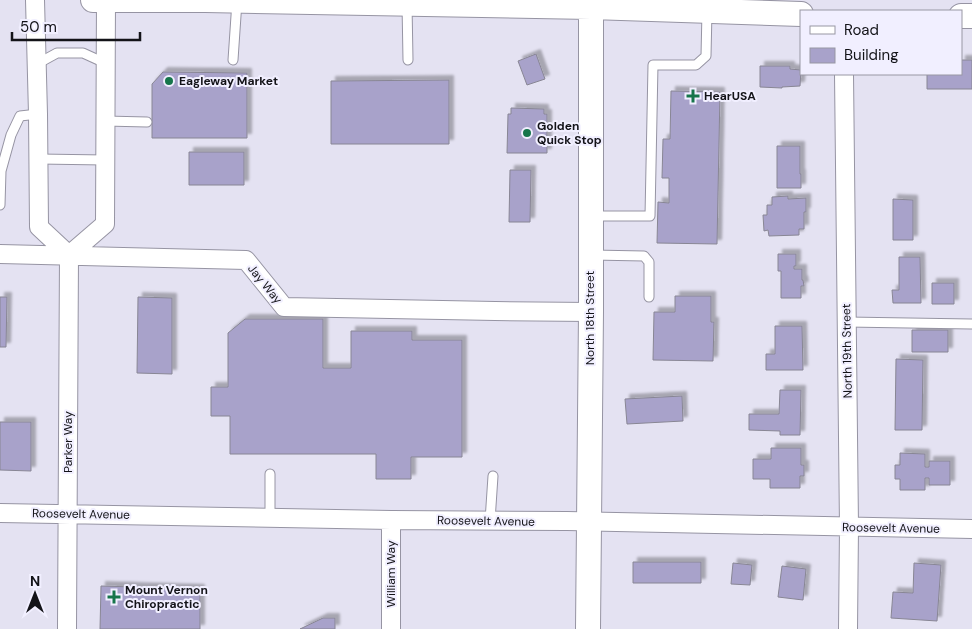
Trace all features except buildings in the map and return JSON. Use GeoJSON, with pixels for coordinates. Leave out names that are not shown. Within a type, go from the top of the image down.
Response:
{"type":"FeatureCollection","features":[{"type":"Feature","properties":{"kind":"main road"},"geometry":{"type":"LineString","coordinates":[[93,0],[421,3],[591,2],[707,11],[793,12]]}},
{"type":"Feature","properties":{"kind":"main road","name":"North 18th Street"},"geometry":{"type":"LineString","coordinates":[[588,629],[591,2]]}},
{"type":"Feature","properties":{"kind":"street"},"geometry":{"type":"LineString","coordinates":[[36,0],[39,228],[69,255],[105,224],[106,0]]}},
{"type":"Feature","properties":{"kind":"street","name":"North 19th Street"},"geometry":{"type":"LineString","coordinates":[[844,75],[849,527],[848,629]]}},
{"type":"Feature","properties":{"kind":"street","name":"Jay Way"},"geometry":{"type":"LineString","coordinates":[[0,254],[246,260],[284,307],[591,312]]}},
{"type":"Feature","properties":{"kind":"street","name":"Parker Way"},"geometry":{"type":"LineString","coordinates":[[67,629],[69,255]]}},
{"type":"Feature","properties":{"kind":"street","name":"Roosevelt Avenue"},"geometry":{"type":"LineString","coordinates":[[0,513],[972,529]]}},
{"type":"Feature","properties":{"kind":"street","name":"William Way"},"geometry":{"type":"LineString","coordinates":[[390,629],[391,520]]}},
{"type":"Feature","properties":{"kind":"lane"},"geometry":{"type":"LineString","coordinates":[[233,60],[237,1]]}},
{"type":"Feature","properties":{"kind":"lane"},"geometry":{"type":"LineString","coordinates":[[408,60],[421,3]]}},
{"type":"Feature","properties":{"kind":"lane"},"geometry":{"type":"LineString","coordinates":[[591,216],[650,216],[653,65],[696,65],[706,56],[707,11]]}},
{"type":"Feature","properties":{"kind":"lane"},"geometry":{"type":"LineString","coordinates":[[37,64],[57,53],[83,53],[106,63]]}},
{"type":"Feature","properties":{"kind":"lane"},"geometry":{"type":"LineString","coordinates":[[0,205],[1,171],[10,135],[20,116],[38,114]]}},
{"type":"Feature","properties":{"kind":"lane"},"geometry":{"type":"LineString","coordinates":[[105,121],[147,122]]}},
{"type":"Feature","properties":{"kind":"lane"},"geometry":{"type":"LineString","coordinates":[[39,159],[105,160]]}},
{"type":"Feature","properties":{"kind":"lane"},"geometry":{"type":"LineString","coordinates":[[591,255],[644,256],[649,262],[649,297]]}},
{"type":"Feature","properties":{"kind":"lane"},"geometry":{"type":"LineString","coordinates":[[847,322],[970,324]]}},
{"type":"Feature","properties":{"kind":"lane"},"geometry":{"type":"LineString","coordinates":[[270,474],[270,518]]}},
{"type":"Feature","properties":{"kind":"lane"},"geometry":{"type":"LineString","coordinates":[[490,521],[493,476]]}},
{"type":"Feature","properties":{"kind":"place","name":"Eagleway Market"},"geometry":{"type":"Point","coordinates":[169,81]}},
{"type":"Feature","properties":{"kind":"place","name":"HearUSA"},"geometry":{"type":"Point","coordinates":[693,96]}},
{"type":"Feature","properties":{"kind":"place","name":"Golden Quick Stop"},"geometry":{"type":"Point","coordinates":[527,133]}},
{"type":"Feature","properties":{"kind":"place","name":"Mount Vernon Chiropractic"},"geometry":{"type":"Point","coordinates":[114,597]}}]}
